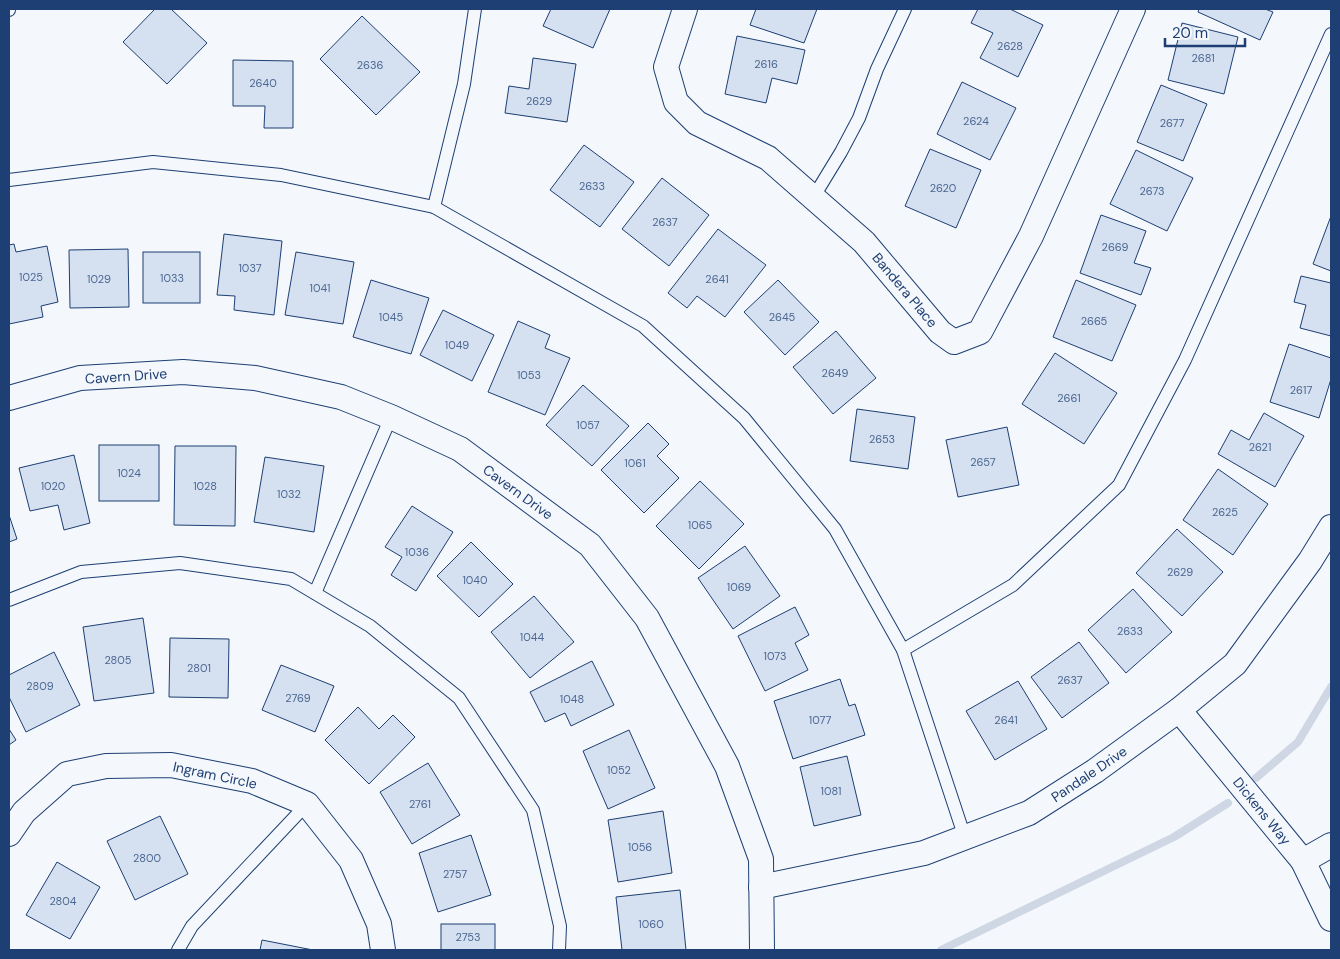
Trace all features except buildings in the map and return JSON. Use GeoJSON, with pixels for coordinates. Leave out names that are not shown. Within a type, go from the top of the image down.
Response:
{"type":"FeatureCollection","features":[{"type":"Feature","properties":{"kind":"street","name":"Bandera Place"},"geometry":{"type":"LineString","coordinates":[[685,9],[666,67],[676,102],[696,123],[768,158],[864,242],[940,332],[954,342],[980,332],[1031,236],[1133,9]]}},
{"type":"Feature","properties":{"kind":"street","name":"Cavern Drive"},"geometry":{"type":"LineString","coordinates":[[9,398],[80,378],[183,372],[255,378],[341,397],[391,417],[460,449],[590,545],[647,618],[727,766],[761,859],[762,950]]}},
{"type":"Feature","properties":{"kind":"street","name":"Pandale Drive"},"geometry":{"type":"LineString","coordinates":[[761,888],[924,853],[1030,813],[1095,771],[1179,710],[1235,664],[1310,561],[1331,527]]}},
{"type":"Feature","properties":{"kind":"street","name":"Dickens Way"},"geometry":{"type":"LineString","coordinates":[[1179,710],[1303,861],[1331,919]]}},
{"type":"Feature","properties":{"kind":"street","name":"Ingram Circle"},"geometry":{"type":"LineString","coordinates":[[9,834],[24,812],[67,774],[106,766],[171,765],[252,781],[307,804],[351,860],[379,924],[383,950]]}},
{"type":"Feature","properties":{"kind":"street"},"geometry":{"type":"LineString","coordinates":[[1303,861],[1331,846]]}},
{"type":"Feature","properties":{"kind":"lane"},"geometry":{"type":"LineString","coordinates":[[434,207],[464,84],[475,9]]}},
{"type":"Feature","properties":{"kind":"lane"},"geometry":{"type":"LineString","coordinates":[[813,198],[841,152],[854,126],[905,9]]}},
{"type":"Feature","properties":{"kind":"lane"},"geometry":{"type":"LineString","coordinates":[[903,650],[1012,585],[1119,485],[1185,360],[1331,34]]}},
{"type":"Feature","properties":{"kind":"lane"},"geometry":{"type":"LineString","coordinates":[[9,180],[153,162],[281,175],[434,207],[643,326],[744,418],[835,529],[903,650],[966,838]]}},
{"type":"Feature","properties":{"kind":"lane"},"geometry":{"type":"LineString","coordinates":[[315,593],[391,417]]}},
{"type":"Feature","properties":{"kind":"lane"},"geometry":{"type":"LineString","coordinates":[[9,600],[81,572],[180,563],[291,579],[370,626],[459,698],[533,810],[560,926],[559,950]]}},
{"type":"Feature","properties":{"kind":"lane"},"geometry":{"type":"LineString","coordinates":[[178,950],[192,926],[307,804]]}},
{"type":"Feature","properties":{"kind":"waterway"},"geometry":{"type":"LineString","coordinates":[[1256,778],[1298,742],[1331,687]]}},
{"type":"Feature","properties":{"kind":"waterway"},"geometry":{"type":"LineString","coordinates":[[941,950],[1174,837],[1228,803]]}}]}
